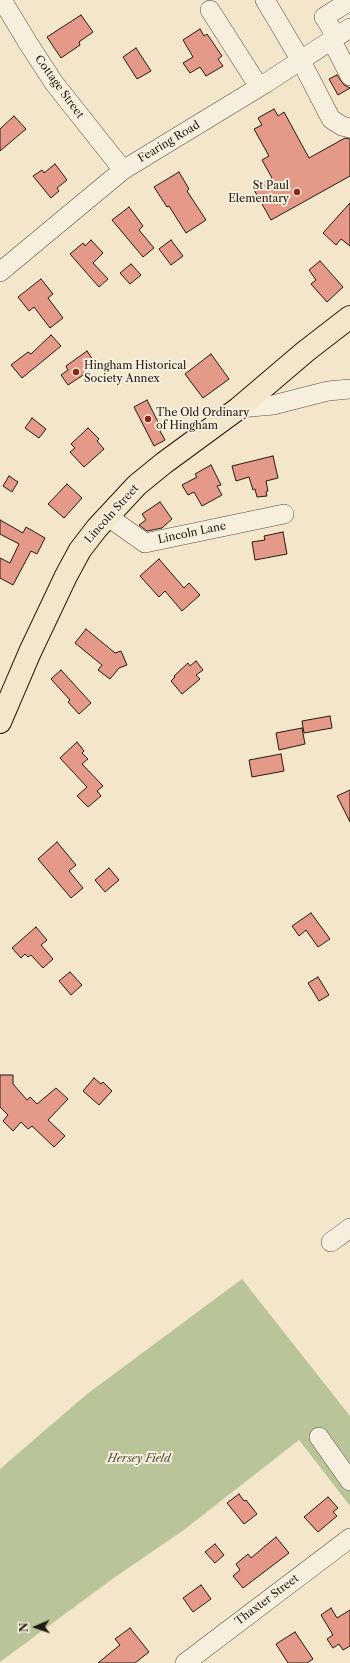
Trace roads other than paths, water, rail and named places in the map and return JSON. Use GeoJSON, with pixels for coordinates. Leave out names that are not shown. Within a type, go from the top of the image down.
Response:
{"type":"FeatureCollection","features":[{"type":"Feature","properties":{"kind":"main road","name":"Lincoln Street"},"geometry":{"type":"LineString","coordinates":[[0,722],[30,652],[66,576],[80,550],[107,516],[136,485],[239,408],[306,351],[350,317]]}},
{"type":"Feature","properties":{"kind":"street","name":"Cottage Street"},"geometry":{"type":"LineString","coordinates":[[2,0],[28,44],[54,83],[123,170]]}},
{"type":"Feature","properties":{"kind":"street"},"geometry":{"type":"LineString","coordinates":[[265,0],[300,59],[331,119],[342,126],[350,128]]}},
{"type":"Feature","properties":{"kind":"street"},"geometry":{"type":"LineString","coordinates":[[350,1],[324,17],[339,34],[350,76]]}},
{"type":"Feature","properties":{"kind":"street"},"geometry":{"type":"LineString","coordinates":[[210,10],[259,87]]}},
{"type":"Feature","properties":{"kind":"street","name":"Fearing Road"},"geometry":{"type":"LineString","coordinates":[[0,272],[123,170],[259,87],[339,34]]}},
{"type":"Feature","properties":{"kind":"street"},"geometry":{"type":"LineString","coordinates":[[239,408],[273,405],[328,391],[350,389]]}},
{"type":"Feature","properties":{"kind":"street","name":"Lincoln Lane"},"geometry":{"type":"LineString","coordinates":[[107,516],[145,543],[284,514]]}},
{"type":"Feature","properties":{"kind":"street"},"geometry":{"type":"LineString","coordinates":[[331,1242],[350,1228]]}},
{"type":"Feature","properties":{"kind":"street"},"geometry":{"type":"LineString","coordinates":[[319,1437],[350,1481]]}},
{"type":"Feature","properties":{"kind":"street","name":"Thaxter Street"},"geometry":{"type":"LineString","coordinates":[[185,1663],[259,1606],[348,1546]]}},
{"type":"Feature","properties":{"kind":"place","name":"St Paul Elementary"},"geometry":{"type":"Point","coordinates":[297,192]}},
{"type":"Feature","properties":{"kind":"place","name":"Hingham Historical Society Annex"},"geometry":{"type":"Point","coordinates":[76,372]}},
{"type":"Feature","properties":{"kind":"place","name":"The Old Ordinary of Hingham"},"geometry":{"type":"Point","coordinates":[148,419]}},
{"type":"Feature","properties":{"kind":"park label","name":"Hersey Field"},"geometry":{"type":"Point","coordinates":[139,1459]}}]}
